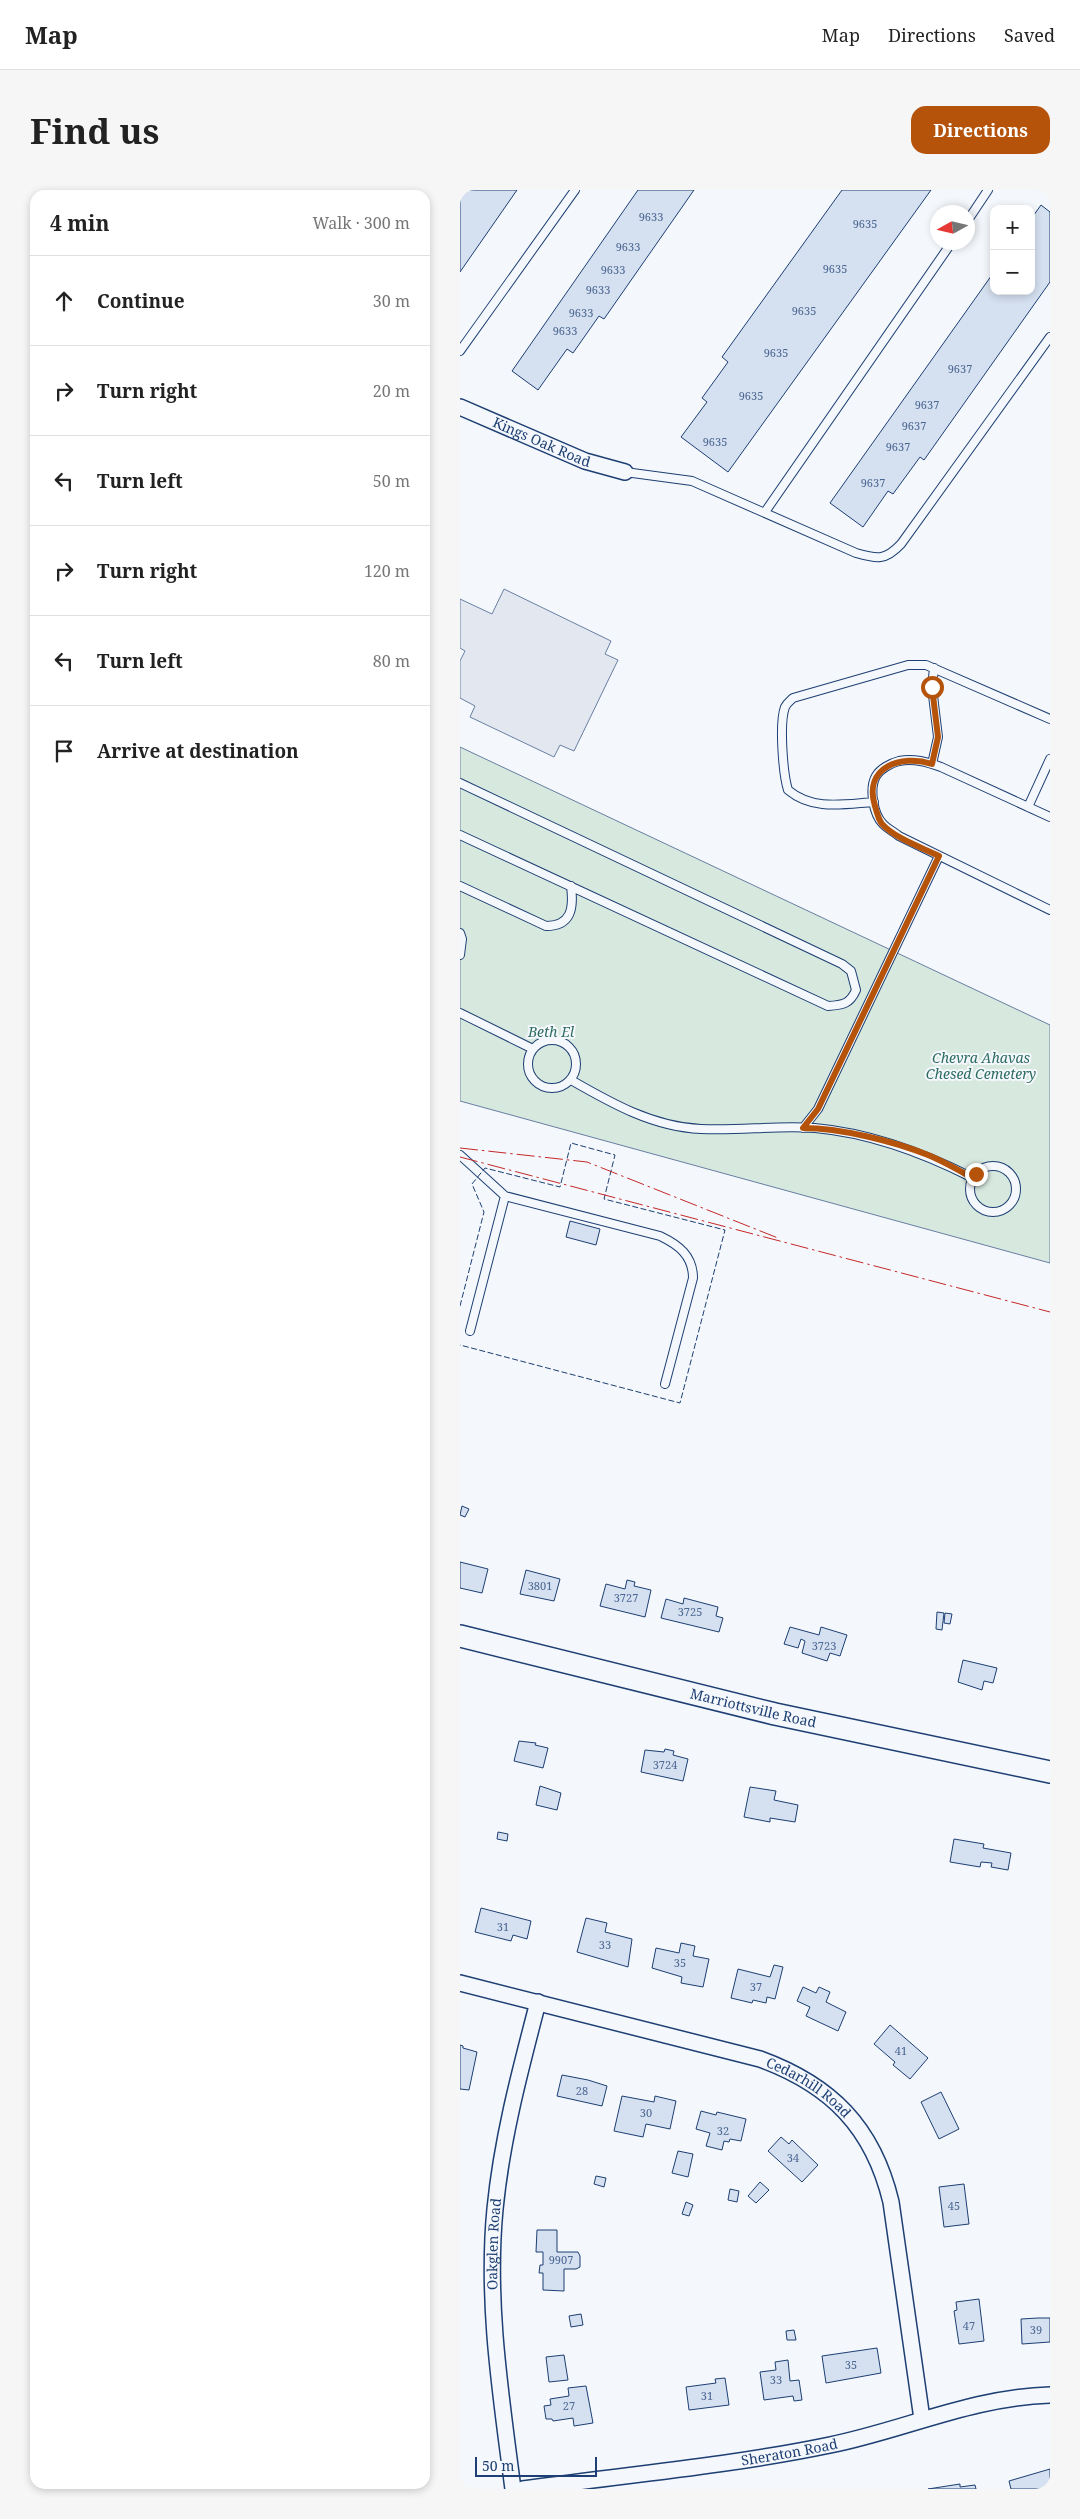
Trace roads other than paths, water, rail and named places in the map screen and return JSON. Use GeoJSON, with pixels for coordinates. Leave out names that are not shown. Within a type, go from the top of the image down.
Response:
{"type":"FeatureCollection","features":[{"type":"Feature","properties":{"kind":"main road","name":"Marriottsville Road"},"geometry":{"type":"LineString","coordinates":[[460,1636],[775,1714],[1050,1772]]}},
{"type":"Feature","properties":{"kind":"street","name":"Kings Oak Road"},"geometry":{"type":"LineString","coordinates":[[460,407],[585,461],[625,472]]}},
{"type":"Feature","properties":{"kind":"street","name":"Cedarhill Road"},"geometry":{"type":"LineString","coordinates":[[460,1983],[760,2058],[790,2070],[819,2087],[842,2107],[861,2129],[885,2178],[892,2212],[922,2419]]}},
{"type":"Feature","properties":{"kind":"street","name":"Oakglen Road"},"geometry":{"type":"LineString","coordinates":[[513,2489],[493,2320],[495,2211],[511,2102],[538,2002]]}},
{"type":"Feature","properties":{"kind":"street","name":"Sheraton Road"},"geometry":{"type":"LineString","coordinates":[[523,2489],[779,2454],[831,2445],[889,2430],[922,2419],[999,2400],[1050,2395]]}},
{"type":"Feature","properties":{"kind":"lane"},"geometry":{"type":"LineString","coordinates":[[460,352],[575,190]]}},
{"type":"Feature","properties":{"kind":"lane"},"geometry":{"type":"LineString","coordinates":[[975,210],[988,190]]}},
{"type":"Feature","properties":{"kind":"lane"},"geometry":{"type":"LineString","coordinates":[[765,512],[946,250]]}},
{"type":"Feature","properties":{"kind":"lane"},"geometry":{"type":"LineString","coordinates":[[625,472],[692,481],[856,553],[872,557],[891,554],[1050,337]]}},
{"type":"Feature","properties":{"kind":"lane"},"geometry":{"type":"LineString","coordinates":[[874,802],[821,805],[807,802],[788,790],[783,769],[786,704],[793,698],[908,665],[926,665],[1050,719]]}},
{"type":"Feature","properties":{"kind":"lane"},"geometry":{"type":"LineString","coordinates":[[932,764],[938,737],[932,687],[934,668]]}},
{"type":"Feature","properties":{"kind":"lane"},"geometry":{"type":"LineString","coordinates":[[1028,807],[1050,759]]}},
{"type":"Feature","properties":{"kind":"lane"},"geometry":{"type":"LineString","coordinates":[[1050,817],[932,764],[909,760],[886,767],[876,776],[874,802],[882,824],[899,836],[1050,910]]}},
{"type":"Feature","properties":{"kind":"lane"},"geometry":{"type":"LineString","coordinates":[[460,783],[842,964],[851,971],[855,980],[856,990],[854,996],[844,1005],[828,1006],[460,835]]}},
{"type":"Feature","properties":{"kind":"lane"},"geometry":{"type":"LineString","coordinates":[[803,1128],[818,1109],[939,856]]}},
{"type":"Feature","properties":{"kind":"lane"},"geometry":{"type":"LineString","coordinates":[[460,886],[546,926],[559,926],[564,922],[573,899],[571,886]]}},
{"type":"Feature","properties":{"kind":"lane"},"geometry":{"type":"LineString","coordinates":[[460,933],[462,940],[460,955]]}},
{"type":"Feature","properties":{"kind":"lane"},"geometry":{"type":"LineString","coordinates":[[854,996],[868,1003]]}},
{"type":"Feature","properties":{"kind":"lane"},"geometry":{"type":"LineString","coordinates":[[460,1012],[533,1049]]}},
{"type":"Feature","properties":{"kind":"lane"},"geometry":{"type":"LineString","coordinates":[[550,1040],[566,1044],[576,1057],[577,1066],[571,1080],[556,1088],[539,1084],[529,1071],[528,1062],[533,1049],[542,1042],[550,1040]]}},
{"type":"Feature","properties":{"kind":"lane"},"geometry":{"type":"LineString","coordinates":[[571,1080],[630,1111],[655,1120],[700,1129],[815,1128],[872,1139],[928,1155],[973,1178]]}},
{"type":"Feature","properties":{"kind":"lane"},"geometry":{"type":"LineString","coordinates":[[460,1155],[505,1196],[660,1236],[673,1242],[683,1251],[693,1268],[693,1278],[665,1384]]}},
{"type":"Feature","properties":{"kind":"lane"},"geometry":{"type":"LineString","coordinates":[[990,1166],[1007,1170],[1016,1183],[1015,1197],[1012,1204],[998,1212],[988,1212],[981,1209],[971,1196],[970,1188],[973,1178],[982,1169],[990,1166]]}},
{"type":"Feature","properties":{"kind":"lane"},"geometry":{"type":"LineString","coordinates":[[470,1331],[505,1196]]}},
{"type":"Feature","properties":{"kind":"park label","name":"Beth El"},"geometry":{"type":"Point","coordinates":[551,1032]}},
{"type":"Feature","properties":{"kind":"park label","name":"Chevra Ahavas Chesed Cemetery"},"geometry":{"type":"Point","coordinates":[981,1066]}}]}
